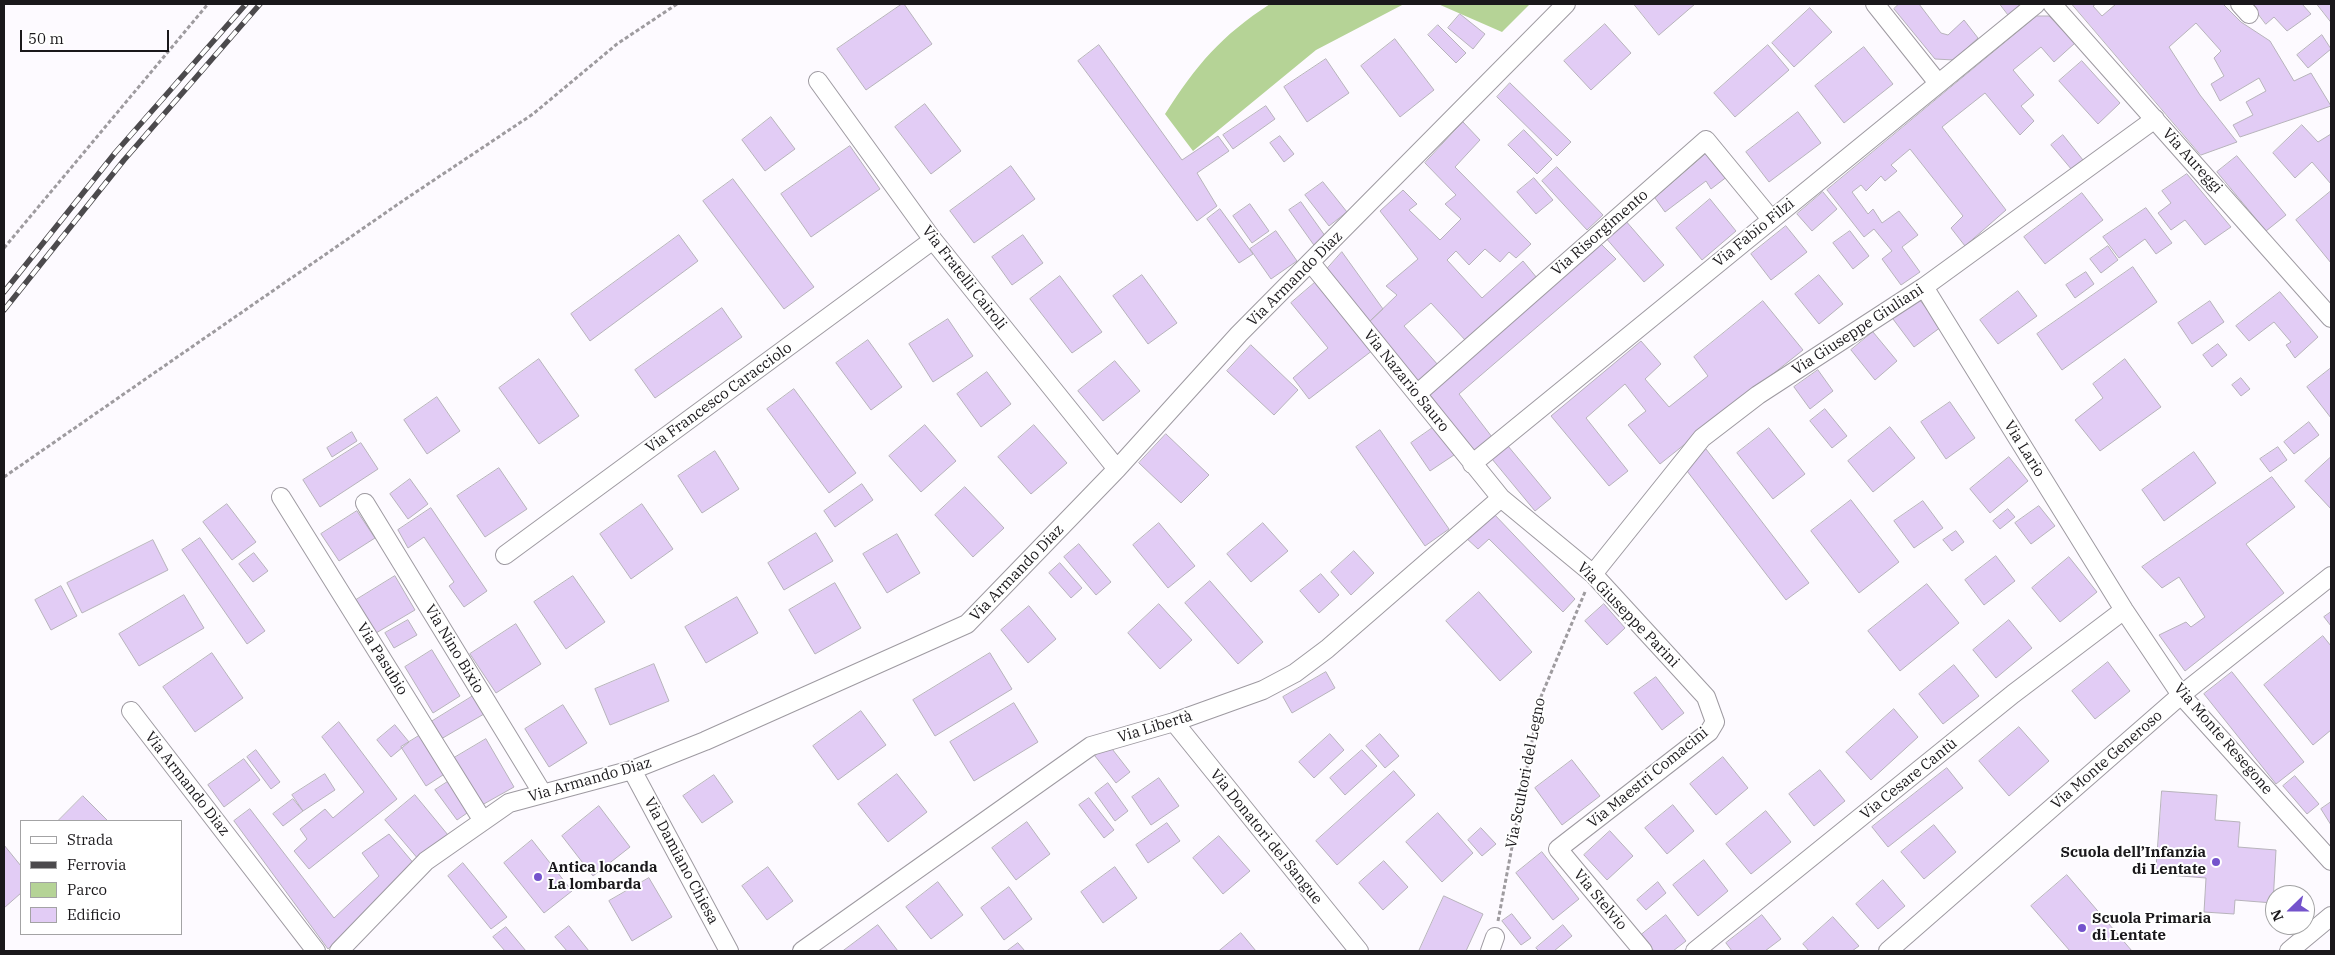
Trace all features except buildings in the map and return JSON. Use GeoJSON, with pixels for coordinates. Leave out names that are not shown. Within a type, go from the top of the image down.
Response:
{"type":"FeatureCollection","features":[{"type":"Feature","properties":{"kind":"street","name":"Via Armando Diaz"},"geometry":{"type":"LineString","coordinates":[[339,951],[426,861],[509,803],[632,770],[705,741],[967,624],[1117,469],[1239,334],[1566,4]]}},
{"type":"Feature","properties":{"kind":"street"},"geometry":{"type":"LineString","coordinates":[[1875,4],[1938,83]]}},
{"type":"Feature","properties":{"kind":"street","name":"Via Fabio Filzi"},"geometry":{"type":"LineString","coordinates":[[1472,464],[2036,4]]}},
{"type":"Feature","properties":{"kind":"street","name":"Via Aureggi"},"geometry":{"type":"LineString","coordinates":[[2052,4],[2331,318]]}},
{"type":"Feature","properties":{"kind":"street","name":"Via Fratelli Cairoli"},"geometry":{"type":"LineString","coordinates":[[818,81],[932,240],[1117,469]]}},
{"type":"Feature","properties":{"kind":"street","name":"Via Giuseppe Giuliani"},"geometry":{"type":"LineString","coordinates":[[1593,574],[1702,438],[1758,395],[1924,287],[2155,119]]}},
{"type":"Feature","properties":{"kind":"street","name":"Via Risorgimento"},"geometry":{"type":"LineString","coordinates":[[1417,394],[1706,140],[1771,220]]}},
{"type":"Feature","properties":{"kind":"street","name":"Via Francesco Caracciolo"},"geometry":{"type":"LineString","coordinates":[[505,555],[932,240]]}},
{"type":"Feature","properties":{"kind":"street","name":"Via Nazario Sauro"},"geometry":{"type":"LineString","coordinates":[[1311,263],[1501,498]]}},
{"type":"Feature","properties":{"kind":"street","name":"Via Lario"},"geometry":{"type":"LineString","coordinates":[[1924,287],[2124,610]]}},
{"type":"Feature","properties":{"kind":"street","name":"Via Pasubio"},"geometry":{"type":"LineString","coordinates":[[281,497],[483,821]]}},
{"type":"Feature","properties":{"kind":"street","name":"Via Giuseppe Parini"},"geometry":{"type":"LineString","coordinates":[[1501,498],[1593,574],[1706,697]]}},
{"type":"Feature","properties":{"kind":"street","name":"Via Libertà"},"geometry":{"type":"LineString","coordinates":[[802,951],[1091,746],[1174,722],[1263,690],[1295,673],[1328,649],[1501,498]]}},
{"type":"Feature","properties":{"kind":"street","name":"Via Nino Bixio"},"geometry":{"type":"LineString","coordinates":[[364,503],[543,794]]}},
{"type":"Feature","properties":{"kind":"street","name":"Via Monte Generoso"},"geometry":{"type":"LineString","coordinates":[[1888,951],[2181,695],[2331,576]]}},
{"type":"Feature","properties":{"kind":"street","name":"Via Monte Resegone"},"geometry":{"type":"LineString","coordinates":[[2124,610],[2181,695],[2331,861]]}},
{"type":"Feature","properties":{"kind":"street","name":"Via Cesare Cantù"},"geometry":{"type":"LineString","coordinates":[[1695,951],[2013,694],[2124,610]]}},
{"type":"Feature","properties":{"kind":"street","name":"Via Maestri Comacini"},"geometry":{"type":"LineString","coordinates":[[1558,849],[1709,732],[1715,722],[1706,697]]}},
{"type":"Feature","properties":{"kind":"street","name":"Via Armando Diaz"},"geometry":{"type":"LineString","coordinates":[[131,711],[316,951]]}},
{"type":"Feature","properties":{"kind":"street","name":"Via Donatori del Sangue"},"geometry":{"type":"LineString","coordinates":[[1174,722],[1358,951]]}},
{"type":"Feature","properties":{"kind":"street","name":"Via Damiano Chiesa"},"geometry":{"type":"LineString","coordinates":[[632,770],[729,951]]}},
{"type":"Feature","properties":{"kind":"street","name":"Via Stelvio"},"geometry":{"type":"LineString","coordinates":[[1558,849],[1643,951]]}},
{"type":"Feature","properties":{"kind":"street"},"geometry":{"type":"LineString","coordinates":[[2289,951],[2331,916]]}},
{"type":"Feature","properties":{"kind":"path"},"geometry":{"type":"LineString","coordinates":[[4,248],[208,4]]}},
{"type":"Feature","properties":{"kind":"path"},"geometry":{"type":"LineString","coordinates":[[4,477],[404,200],[533,114],[617,44],[677,4]]}},
{"type":"Feature","properties":{"kind":"path","name":"Via Scultori del Legno"},"geometry":{"type":"LineString","coordinates":[[1493,944],[1540,698],[1593,574]]}},
{"type":"Feature","properties":{"kind":"green space"},"geometry":{"type":"Polygon","coordinates":[[[1270,4],[1404,4],[1316,50],[1193,151],[1165,114],[1188,80],[1211,52],[1237,28],[1270,4]]]}},
{"type":"Feature","properties":{"kind":"green space"},"geometry":{"type":"Polygon","coordinates":[[[1438,4],[1530,4],[1502,32],[1438,4]]]}},
{"type":"Feature","properties":{"kind":"railway"},"geometry":{"type":"LineString","coordinates":[[4,292],[115,153],[246,4]]}},
{"type":"Feature","properties":{"kind":"railway"},"geometry":{"type":"LineString","coordinates":[[4,310],[124,160],[260,4]]}},
{"type":"Feature","properties":{"kind":"place","name":"Scuola dell’Infanzia di Lentate"},"geometry":{"type":"Point","coordinates":[2216,862]}},
{"type":"Feature","properties":{"kind":"place","name":"Antica locanda La lombarda"},"geometry":{"type":"Point","coordinates":[538,877]}},
{"type":"Feature","properties":{"kind":"place","name":"Scuola Primaria di Lentate"},"geometry":{"type":"Point","coordinates":[2082,928]}}]}
